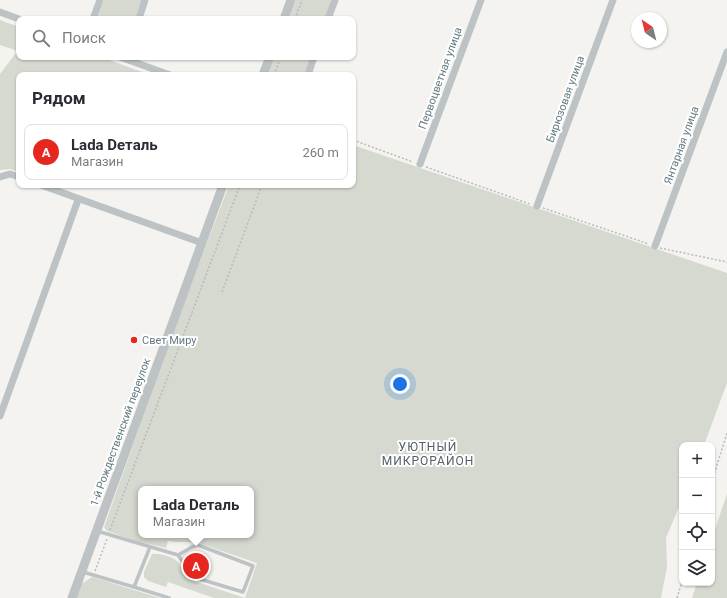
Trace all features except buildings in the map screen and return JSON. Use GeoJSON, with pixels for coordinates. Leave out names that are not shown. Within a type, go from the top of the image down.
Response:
{"type":"FeatureCollection","features":[{"type":"Feature","properties":{"kind":"street"},"geometry":{"type":"LineString","coordinates":[[94,16],[100,0]]}},
{"type":"Feature","properties":{"kind":"street"},"geometry":{"type":"LineString","coordinates":[[140,16],[145,0]]}},
{"type":"Feature","properties":{"kind":"street"},"geometry":{"type":"LineString","coordinates":[[285,16],[291,0]]}},
{"type":"Feature","properties":{"kind":"street"},"geometry":{"type":"LineString","coordinates":[[329,16],[335,0]]}},
{"type":"Feature","properties":{"kind":"street","name":"Первоцветная улица"},"geometry":{"type":"LineString","coordinates":[[420,164],[481,0]]}},
{"type":"Feature","properties":{"kind":"street","name":"Бирюзовая улица"},"geometry":{"type":"LineString","coordinates":[[537,206],[613,0]]}},
{"type":"Feature","properties":{"kind":"street"},"geometry":{"type":"LineString","coordinates":[[0,12],[16,18]]}},
{"type":"Feature","properties":{"kind":"street","name":"Янтарная улица"},"geometry":{"type":"LineString","coordinates":[[655,246],[727,52]]}},
{"type":"Feature","properties":{"kind":"street"},"geometry":{"type":"LineString","coordinates":[[129,60],[162,72]]}},
{"type":"Feature","properties":{"kind":"street"},"geometry":{"type":"LineString","coordinates":[[264,72],[269,60]]}},
{"type":"Feature","properties":{"kind":"street"},"geometry":{"type":"LineString","coordinates":[[309,72],[313,60]]}},
{"type":"Feature","properties":{"kind":"street"},"geometry":{"type":"LineString","coordinates":[[0,176],[10,174],[16,176]]}},
{"type":"Feature","properties":{"kind":"street"},"geometry":{"type":"LineString","coordinates":[[48,188],[78,200],[202,243]]}},
{"type":"Feature","properties":{"kind":"street","name":"1-й Рождественский переулок"},"geometry":{"type":"LineString","coordinates":[[72,598],[222,188]]}},
{"type":"Feature","properties":{"kind":"street"},"geometry":{"type":"LineString","coordinates":[[0,416],[78,200]]}},
{"type":"Feature","properties":{"kind":"lane"},"geometry":{"type":"LineString","coordinates":[[96,531],[178,555],[193,577],[243,592],[253,566],[198,545],[178,555]]}},
{"type":"Feature","properties":{"kind":"lane"},"geometry":{"type":"LineString","coordinates":[[134,586],[150,547]]}},
{"type":"Feature","properties":{"kind":"lane"},"geometry":{"type":"LineString","coordinates":[[82,571],[169,598]]}},
{"type":"Feature","properties":{"kind":"path"},"geometry":{"type":"LineString","coordinates":[[296,16],[302,0]]}},
{"type":"Feature","properties":{"kind":"path"},"geometry":{"type":"LineString","coordinates":[[275,72],[280,60]]}},
{"type":"Feature","properties":{"kind":"path"},"geometry":{"type":"LineString","coordinates":[[94,575],[108,534],[239,188]]}},
{"type":"Feature","properties":{"kind":"path"},"geometry":{"type":"LineString","coordinates":[[222,292],[261,188]]}},
{"type":"Feature","properties":{"kind":"path"},"geometry":{"type":"LineString","coordinates":[[713,478],[727,433]]}},
{"type":"Feature","properties":{"kind":"path"},"geometry":{"type":"LineString","coordinates":[[678,598],[681,586]]}},
{"type":"Feature","properties":{"kind":"shaded area"},"geometry":{"type":"Polygon","coordinates":[[[104,0],[142,0],[137,16],[98,16],[104,0]]]}},
{"type":"Feature","properties":{"kind":"shaded area"},"geometry":{"type":"Polygon","coordinates":[[[296,0],[332,0],[326,16],[290,16],[296,0]]]}},
{"type":"Feature","properties":{"kind":"shaded area"},"geometry":{"type":"Polygon","coordinates":[[[0,20],[16,26],[16,53],[15,50],[0,45],[0,20]]]}},
{"type":"Feature","properties":{"kind":"shaded area"},"geometry":{"type":"Polygon","coordinates":[[[16,53],[16,60],[109,60],[142,72],[16,72],[16,171],[10,169],[0,170],[0,74],[16,53]]]}},
{"type":"Feature","properties":{"kind":"shaded area"},"geometry":{"type":"Polygon","coordinates":[[[274,60],[310,60],[306,72],[269,72],[274,60]]]}},
{"type":"Feature","properties":{"kind":"shaded area"},"geometry":{"type":"Polygon","coordinates":[[[356,146],[727,273],[727,383],[705,442],[679,442],[679,507],[666,538],[667,567],[661,598],[245,598],[257,563],[199,543],[168,541],[166,548],[136,541],[107,531],[104,527],[173,332],[228,188],[356,188],[356,146]]]}},
{"type":"Feature","properties":{"kind":"shaded area"},"geometry":{"type":"Polygon","coordinates":[[[727,494],[727,598],[692,598],[696,586],[715,586],[715,529],[727,494]]]}},
{"type":"Feature","properties":{"kind":"shaded area"},"geometry":{"type":"Polygon","coordinates":[[[152,554],[159,554],[168,556],[178,562],[185,575],[191,580],[245,598],[214,598],[168,582],[166,587],[148,581],[144,577],[144,572],[152,554]]]}},
{"type":"Feature","properties":{"kind":"shaded area"},"geometry":{"type":"Polygon","coordinates":[[[92,577],[160,598],[75,598],[80,585],[92,577]]]}},
{"type":"Feature","properties":{"kind":"place","name":"Свет Миру"},"geometry":{"type":"Point","coordinates":[134,340]}},
{"type":"Feature","properties":{"kind":"place","name":"Lada Dеталь"},"geometry":{"type":"Point","coordinates":[196,566]}},
{"type":"Feature","properties":{"kind":"district","name":"УЮТНЫЙ МИКРОРАЙОН"},"geometry":{"type":"Point","coordinates":[428,454]}}]}
